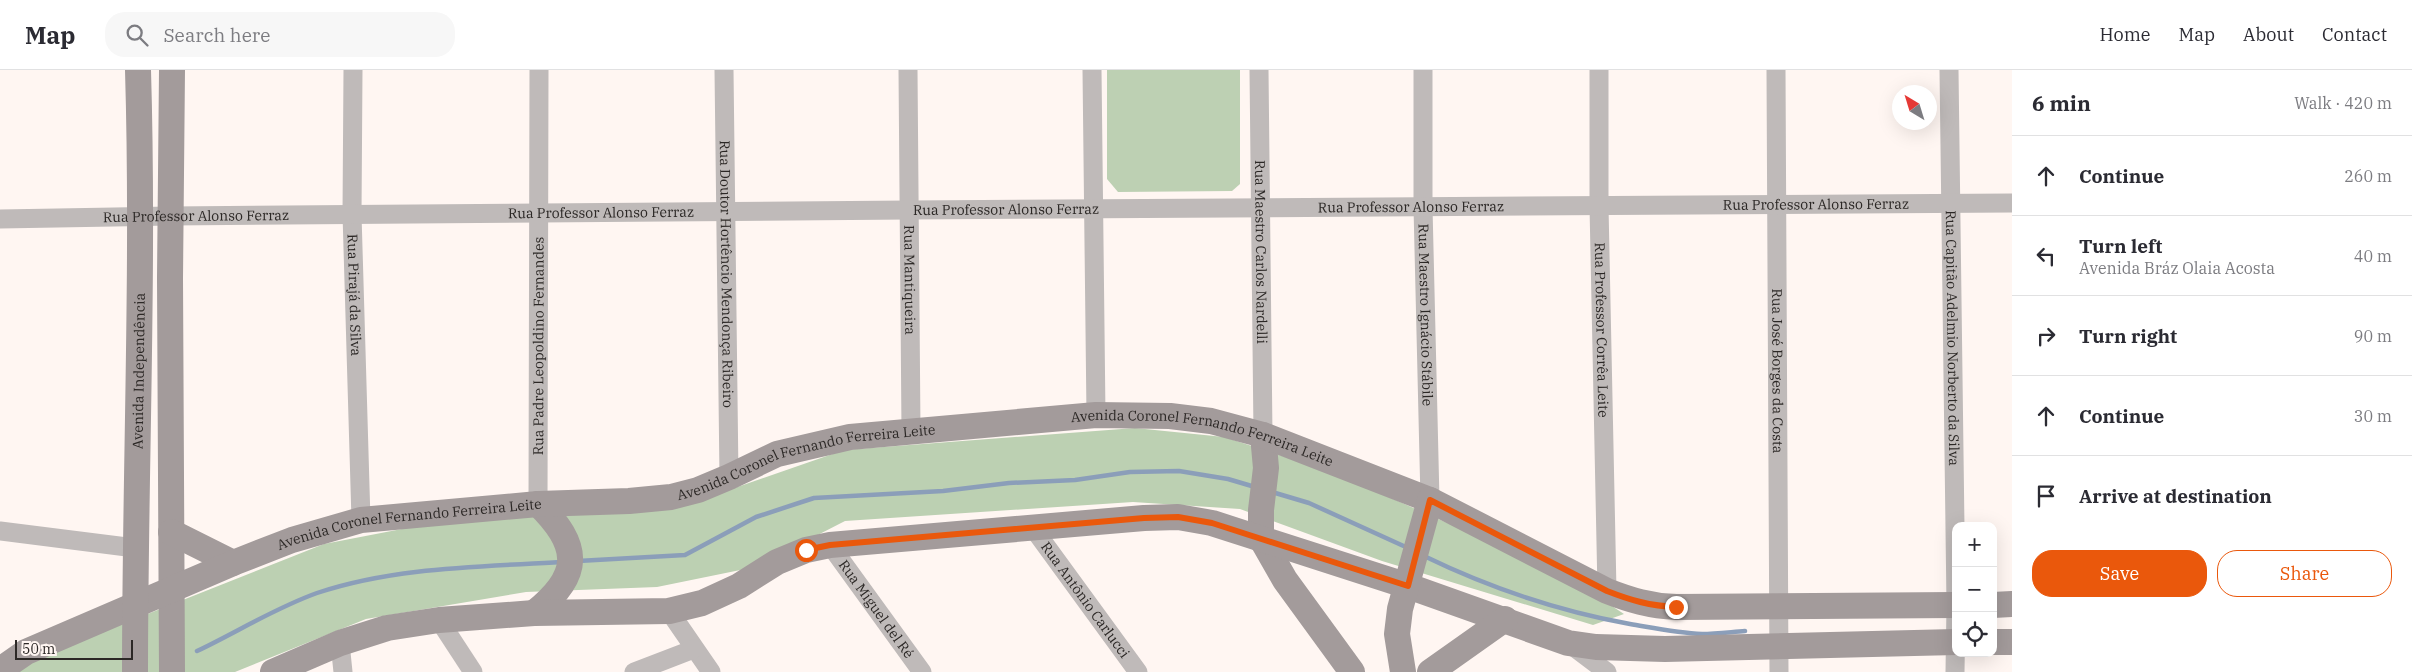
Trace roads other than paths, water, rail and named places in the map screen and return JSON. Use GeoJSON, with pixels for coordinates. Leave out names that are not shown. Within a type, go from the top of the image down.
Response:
{"type":"FeatureCollection","features":[{"type":"Feature","properties":{"kind":"street","name":"Avenida Independência"},"geometry":{"type":"LineString","coordinates":[[135,672],[140,217],[138,70]]}},
{"type":"Feature","properties":{"kind":"street"},"geometry":{"type":"LineString","coordinates":[[172,70],[172,672]]}},
{"type":"Feature","properties":{"kind":"street","name":"Rua Pirajá da Silva"},"geometry":{"type":"LineString","coordinates":[[353,70],[352,214],[361,520]]}},
{"type":"Feature","properties":{"kind":"street","name":"Rua Padre Leopoldino Fernandes"},"geometry":{"type":"LineString","coordinates":[[538,504],[539,70]]}},
{"type":"Feature","properties":{"kind":"street","name":"Rua Doutor Hortêncio Mendonça Ribeiro"},"geometry":{"type":"LineString","coordinates":[[724,70],[729,477]]}},
{"type":"Feature","properties":{"kind":"street","name":"Rua Mantiqueira"},"geometry":{"type":"LineString","coordinates":[[908,70],[911,431]]}},
{"type":"Feature","properties":{"kind":"street"},"geometry":{"type":"LineString","coordinates":[[1092,70],[1096,416]]}},
{"type":"Feature","properties":{"kind":"street","name":"Rua Maestro Carlos Nardelli"},"geometry":{"type":"LineString","coordinates":[[1260,70],[1263,435]]}},
{"type":"Feature","properties":{"kind":"street","name":"Rua Maestro Ignácio Stábile"},"geometry":{"type":"LineString","coordinates":[[1423,70],[1423,208],[1430,500]]}},
{"type":"Feature","properties":{"kind":"street","name":"Rua Professor Corrêa Leite"},"geometry":{"type":"LineString","coordinates":[[1599,70],[1599,206],[1607,591]]}},
{"type":"Feature","properties":{"kind":"street","name":"Rua José Borges da Costa"},"geometry":{"type":"LineString","coordinates":[[1776,70],[1779,660]]}},
{"type":"Feature","properties":{"kind":"street","name":"Rua Capitão Adelmio Norberto da Silva"},"geometry":{"type":"LineString","coordinates":[[1949,70],[1955,567]]}},
{"type":"Feature","properties":{"kind":"street","name":"Rua Professor Alonso Ferraz"},"geometry":{"type":"LineString","coordinates":[[0,219],[352,214],[2012,203]]}},
{"type":"Feature","properties":{"kind":"street","name":"Avenida Coronel Fernando Ferreira Leite"},"geometry":{"type":"LineString","coordinates":[[0,670],[26,652],[172,588],[292,540],[361,520],[538,504],[670,497],[698,490],[776,454],[850,437],[1096,416],[1170,416],[1211,421],[1263,435],[1430,500],[1607,591],[1638,603],[1655,606],[1779,607],[1952,605]]}},
{"type":"Feature","properties":{"kind":"street"},"geometry":{"type":"LineString","coordinates":[[1263,435],[1266,468],[1261,510],[1261,538],[1286,580],[1352,672]]}},
{"type":"Feature","properties":{"kind":"street"},"geometry":{"type":"LineString","coordinates":[[1403,672],[1397,634],[1400,609],[1430,500]]}},
{"type":"Feature","properties":{"kind":"street"},"geometry":{"type":"LineString","coordinates":[[534,613],[552,599],[565,581],[570,560],[567,539],[556,521],[538,504]]}},
{"type":"Feature","properties":{"kind":"street"},"geometry":{"type":"LineString","coordinates":[[273,672],[297,667],[340,643],[388,628],[439,620],[534,613],[669,611],[702,603],[739,586],[777,562],[806,550],[830,545],[1144,518],[1178,517],[1212,523],[1261,538],[1413,563],[1505,619],[1568,643],[1596,647],[1665,650],[1779,660],[1952,642]]}},
{"type":"Feature","properties":{"kind":"street","name":"Rua Antônio Carlucci"},"geometry":{"type":"LineString","coordinates":[[1033,528],[1138,672]]}},
{"type":"Feature","properties":{"kind":"street"},"geometry":{"type":"LineString","coordinates":[[0,531],[135,548]]}},
{"type":"Feature","properties":{"kind":"street"},"geometry":{"type":"LineString","coordinates":[[171,532],[233,563]]}},
{"type":"Feature","properties":{"kind":"street","name":"Rua Miguel del Ré"},"geometry":{"type":"LineString","coordinates":[[830,545],[922,672]]}},
{"type":"Feature","properties":{"kind":"street"},"geometry":{"type":"LineString","coordinates":[[1997,605],[2012,604]]}},
{"type":"Feature","properties":{"kind":"street"},"geometry":{"type":"LineString","coordinates":[[669,611],[711,672]]}},
{"type":"Feature","properties":{"kind":"street"},"geometry":{"type":"LineString","coordinates":[[1430,672],[1505,619]]}},
{"type":"Feature","properties":{"kind":"street"},"geometry":{"type":"LineString","coordinates":[[439,620],[473,672]]}},
{"type":"Feature","properties":{"kind":"street"},"geometry":{"type":"LineString","coordinates":[[1997,642],[2012,642]]}},
{"type":"Feature","properties":{"kind":"street"},"geometry":{"type":"LineString","coordinates":[[340,643],[343,672]]}},
{"type":"Feature","properties":{"kind":"street"},"geometry":{"type":"LineString","coordinates":[[1568,643],[1607,672]]}},
{"type":"Feature","properties":{"kind":"street"},"geometry":{"type":"LineString","coordinates":[[634,672],[694,649]]}},
{"type":"Feature","properties":{"kind":"street","name":"Rua Capitão Adelmio Norberto da Silva"},"geometry":{"type":"LineString","coordinates":[[1955,657],[1955,672]]}},
{"type":"Feature","properties":{"kind":"waterway"},"geometry":{"type":"LineString","coordinates":[[578,561],[685,555],[756,517],[814,498],[943,491],[1009,483],[1075,480],[1130,472],[1179,471],[1228,479],[1255,487]]}},
{"type":"Feature","properties":{"kind":"waterway"},"geometry":{"type":"LineString","coordinates":[[1272,492],[1309,503],[1408,548]]}},
{"type":"Feature","properties":{"kind":"waterway"},"geometry":{"type":"LineString","coordinates":[[1424,556],[1499,588],[1603,619],[1657,629],[1702,634],[1745,631]]}},
{"type":"Feature","properties":{"kind":"waterway"},"geometry":{"type":"LineString","coordinates":[[197,651],[286,606],[317,593],[347,584],[407,573],[468,567],[561,562]]}}]}
